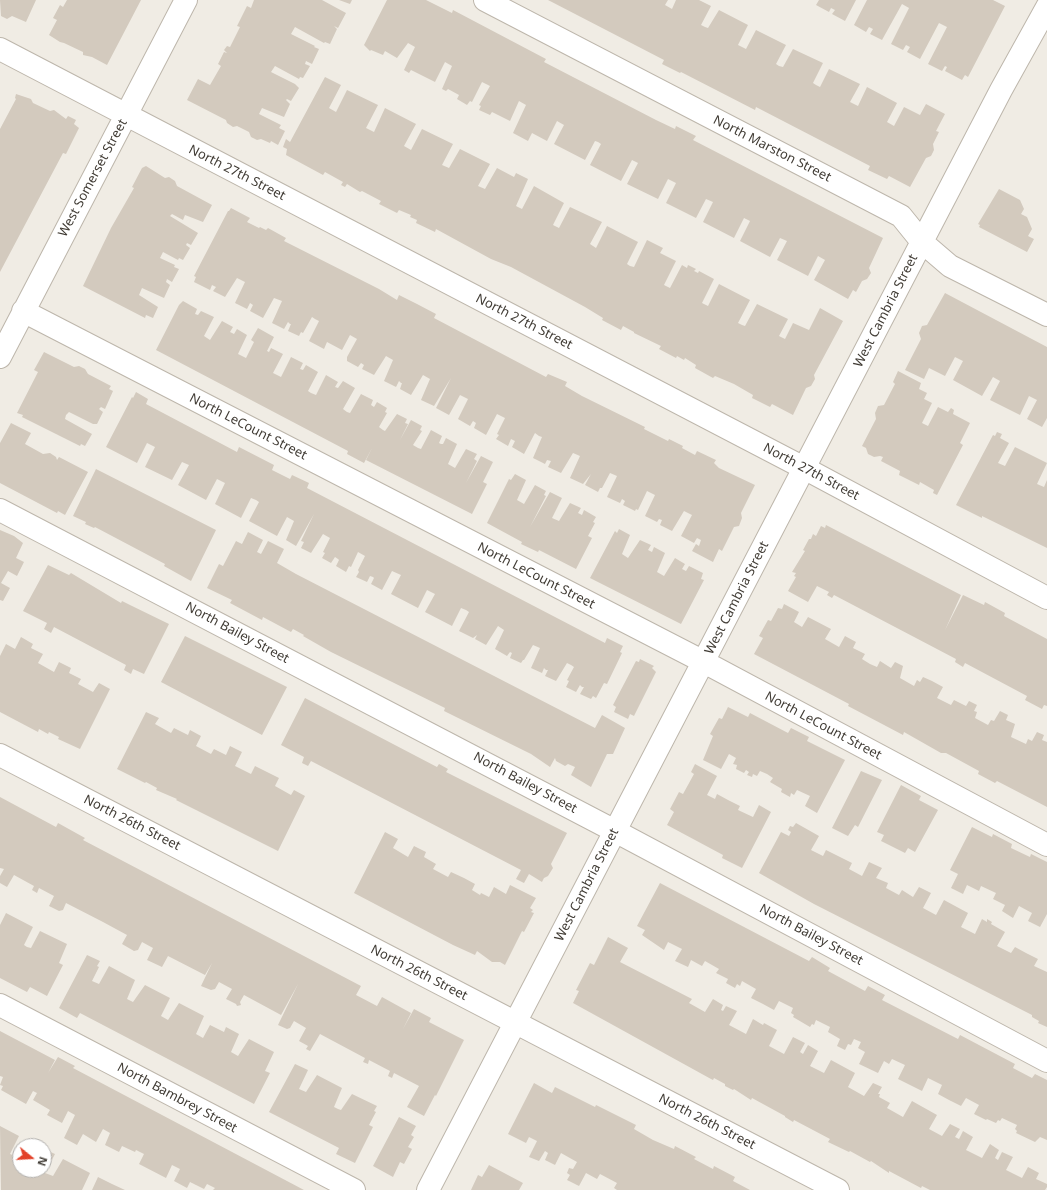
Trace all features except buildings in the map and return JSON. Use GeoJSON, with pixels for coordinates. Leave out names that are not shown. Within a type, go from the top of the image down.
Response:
{"type":"FeatureCollection","features":[{"type":"Feature","properties":{"kind":"street","name":"West Somerset Street"},"geometry":{"type":"LineString","coordinates":[[0,356],[186,0]]}},
{"type":"Feature","properties":{"kind":"street","name":"North Marston Street"},"geometry":{"type":"LineString","coordinates":[[485,0],[901,216],[922,242],[950,266],[1047,315]]}},
{"type":"Feature","properties":{"kind":"street","name":"West Cambria Street"},"geometry":{"type":"LineString","coordinates":[[428,1190],[1001,90],[1047,7]]}},
{"type":"Feature","properties":{"kind":"street","name":"North 27th Street"},"geometry":{"type":"LineString","coordinates":[[0,49],[804,468],[1047,598]]}},
{"type":"Feature","properties":{"kind":"street","name":"North LeCount Street"},"geometry":{"type":"LineString","coordinates":[[23,311],[704,662],[1047,845]]}},
{"type":"Feature","properties":{"kind":"street","name":"North Bailey Street"},"geometry":{"type":"LineString","coordinates":[[0,510],[615,831],[1047,1061]]}},
{"type":"Feature","properties":{"kind":"street","name":"North 26th Street"},"geometry":{"type":"LineString","coordinates":[[0,755],[838,1190]]}},
{"type":"Feature","properties":{"kind":"street","name":"North Bambrey Street"},"geometry":{"type":"LineString","coordinates":[[0,1005],[354,1190]]}}]}
